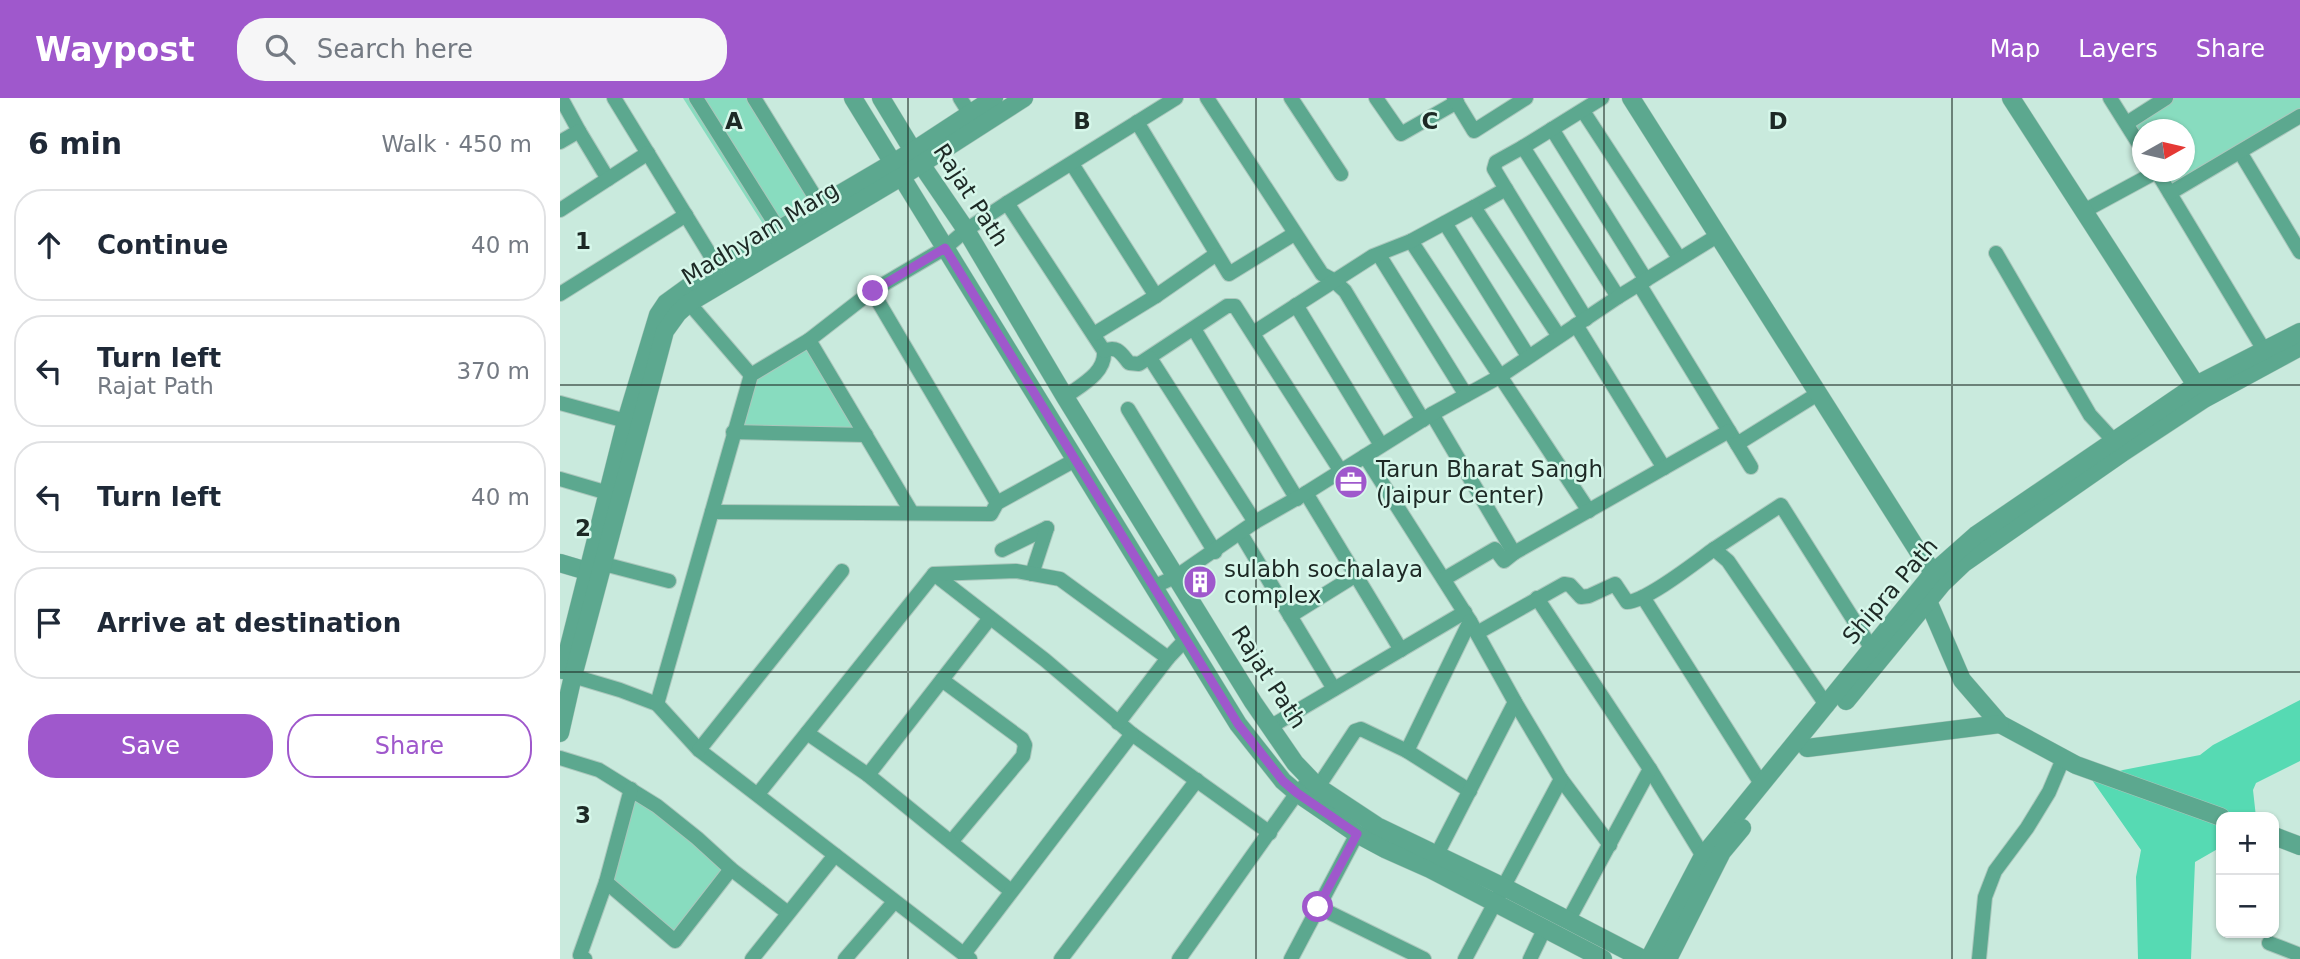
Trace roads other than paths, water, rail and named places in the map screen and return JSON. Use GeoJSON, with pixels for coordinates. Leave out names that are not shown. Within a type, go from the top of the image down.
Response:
{"type":"FeatureCollection","features":[{"type":"Feature","properties":{"kind":"street"},"geometry":{"type":"LineString","coordinates":[[561,98],[608,179]]}},
{"type":"Feature","properties":{"kind":"street"},"geometry":{"type":"LineString","coordinates":[[614,98],[718,266]]}},
{"type":"Feature","properties":{"kind":"street"},"geometry":{"type":"LineString","coordinates":[[696,98],[779,230]]}},
{"type":"Feature","properties":{"kind":"street"},"geometry":{"type":"LineString","coordinates":[[754,98],[820,205]]}},
{"type":"Feature","properties":{"kind":"street","name":"Rajat Path"},"geometry":{"type":"LineString","coordinates":[[853,98],[1238,724],[1283,781],[1297,793],[1357,834],[1385,849],[1434,861]]}},
{"type":"Feature","properties":{"kind":"street","name":"Rajat Path"},"geometry":{"type":"LineString","coordinates":[[881,98],[917,158],[966,230],[1065,397],[1295,763],[1314,783],[1434,861],[1500,895],[1568,921],[1643,959]]}},
{"type":"Feature","properties":{"kind":"street","name":"Madhyam Marg"},"geometry":{"type":"LineString","coordinates":[[917,158],[965,106],[994,98]]}},
{"type":"Feature","properties":{"kind":"street","name":"Madhyam Marg"},"geometry":{"type":"LineString","coordinates":[[560,733],[566,678],[665,331],[678,313],[897,170],[1024,98]]}},
{"type":"Feature","properties":{"kind":"street"},"geometry":{"type":"LineString","coordinates":[[657,704],[751,375],[809,340],[873,291],[945,248],[966,230],[1007,203],[1176,98]]}},
{"type":"Feature","properties":{"kind":"street"},"geometry":{"type":"LineString","coordinates":[[1207,98],[1322,274],[1345,291],[1514,553]]}},
{"type":"Feature","properties":{"kind":"street"},"geometry":{"type":"LineString","coordinates":[[1291,98],[1341,174]]}},
{"type":"Feature","properties":{"kind":"street"},"geometry":{"type":"LineString","coordinates":[[1376,98],[1401,134],[1456,100],[1475,131],[1526,98]]}},
{"type":"Feature","properties":{"kind":"street"},"geometry":{"type":"LineString","coordinates":[[1602,98],[1494,165],[1664,468]]}},
{"type":"Feature","properties":{"kind":"street"},"geometry":{"type":"LineString","coordinates":[[2011,98],[2196,385]]}},
{"type":"Feature","properties":{"kind":"street"},"geometry":{"type":"LineString","coordinates":[[2110,98],[2132,131]]}},
{"type":"Feature","properties":{"kind":"street"},"geometry":{"type":"LineString","coordinates":[[2127,123],[2166,98]]}},
{"type":"Feature","properties":{"kind":"street"},"geometry":{"type":"LineString","coordinates":[[1634,99],[1717,236],[1938,578]]}},
{"type":"Feature","properties":{"kind":"street"},"geometry":{"type":"LineString","coordinates":[[1583,111],[1679,258]]}},
{"type":"Feature","properties":{"kind":"street"},"geometry":{"type":"LineString","coordinates":[[2170,193],[2300,117]]}},
{"type":"Feature","properties":{"kind":"street"},"geometry":{"type":"LineString","coordinates":[[1137,122],[1215,255],[1229,274],[1294,234]]}},
{"type":"Feature","properties":{"kind":"street"},"geometry":{"type":"LineString","coordinates":[[1552,129],[1751,467]]}},
{"type":"Feature","properties":{"kind":"street"},"geometry":{"type":"LineString","coordinates":[[560,142],[579,131]]}},
{"type":"Feature","properties":{"kind":"street"},"geometry":{"type":"LineString","coordinates":[[1523,147],[1618,297]]}},
{"type":"Feature","properties":{"kind":"street"},"geometry":{"type":"LineString","coordinates":[[2240,152],[2300,253]]}},
{"type":"Feature","properties":{"kind":"street"},"geometry":{"type":"LineString","coordinates":[[560,210],[648,153]]}},
{"type":"Feature","properties":{"kind":"street"},"geometry":{"type":"LineString","coordinates":[[1072,164],[1156,296]]}},
{"type":"Feature","properties":{"kind":"street","name":"Madhyam Marg"},"geometry":{"type":"LineString","coordinates":[[598,570],[608,493],[626,421],[658,316],[666,303],[718,266],[820,205],[897,170]]}},
{"type":"Feature","properties":{"kind":"street"},"geometry":{"type":"LineString","coordinates":[[2084,211],[2138,182]]}},
{"type":"Feature","properties":{"kind":"street"},"geometry":{"type":"LineString","coordinates":[[2163,182],[2264,350]]}},
{"type":"Feature","properties":{"kind":"street"},"geometry":{"type":"LineString","coordinates":[[1253,333],[1333,280],[1506,189]]}},
{"type":"Feature","properties":{"kind":"street"},"geometry":{"type":"LineString","coordinates":[[1007,203],[1104,351],[1104,360],[1098,372],[1065,397]]}},
{"type":"Feature","properties":{"kind":"street"},"geometry":{"type":"LineString","coordinates":[[1474,206],[1558,335]]}},
{"type":"Feature","properties":{"kind":"street"},"geometry":{"type":"LineString","coordinates":[[560,294],[687,215]]}},
{"type":"Feature","properties":{"kind":"street"},"geometry":{"type":"LineString","coordinates":[[1445,223],[1528,356]]}},
{"type":"Feature","properties":{"kind":"street"},"geometry":{"type":"LineString","coordinates":[[1153,587],[1177,576],[1255,522],[1427,417],[1499,377],[1558,335],[1717,236]]}},
{"type":"Feature","properties":{"kind":"street"},"geometry":{"type":"LineString","coordinates":[[1411,241],[1589,511]]}},
{"type":"Feature","properties":{"kind":"street"},"geometry":{"type":"LineString","coordinates":[[1996,253],[2090,415],[2114,441]]}},
{"type":"Feature","properties":{"kind":"street"},"geometry":{"type":"LineString","coordinates":[[1094,334],[1215,255]]}},
{"type":"Feature","properties":{"kind":"street"},"geometry":{"type":"LineString","coordinates":[[1379,255],[1466,395]]}},
{"type":"Feature","properties":{"kind":"street"},"geometry":{"type":"LineString","coordinates":[[873,291],[997,503]]}},
{"type":"Feature","properties":{"kind":"street"},"geometry":{"type":"LineString","coordinates":[[690,303],[751,375]]}},
{"type":"Feature","properties":{"kind":"street"},"geometry":{"type":"LineString","coordinates":[[1296,304],[1381,445]]}},
{"type":"Feature","properties":{"kind":"street"},"geometry":{"type":"LineString","coordinates":[[1104,351],[1117,349],[1129,363],[1135,365],[1231,305],[1239,310],[1340,470]]}},
{"type":"Feature","properties":{"kind":"street"},"geometry":{"type":"LineString","coordinates":[[1194,329],[1301,496],[1356,575],[1401,650]]}},
{"type":"Feature","properties":{"kind":"street","name":"Shipra Path"},"geometry":{"type":"LineString","coordinates":[[1648,959],[1703,856],[1872,649],[1976,534],[2196,385],[2300,332]]}},
{"type":"Feature","properties":{"kind":"street"},"geometry":{"type":"LineString","coordinates":[[809,340],[912,513]]}},
{"type":"Feature","properties":{"kind":"street","name":"Shipra Path"},"geometry":{"type":"LineString","coordinates":[[1668,959],[1722,852],[1928,601],[1938,578],[2204,399],[2300,347]]}},
{"type":"Feature","properties":{"kind":"street"},"geometry":{"type":"LineString","coordinates":[[1150,358],[1255,522]]}},
{"type":"Feature","properties":{"kind":"street"},"geometry":{"type":"LineString","coordinates":[[1444,579],[1495,549],[1504,561],[1664,468],[1733,437],[1819,393]]}},
{"type":"Feature","properties":{"kind":"street"},"geometry":{"type":"LineString","coordinates":[[560,403],[626,421]]}},
{"type":"Feature","properties":{"kind":"street"},"geometry":{"type":"LineString","coordinates":[[1128,409],[1214,552]]}},
{"type":"Feature","properties":{"kind":"street"},"geometry":{"type":"LineString","coordinates":[[733,432],[866,435]]}},
{"type":"Feature","properties":{"kind":"street"},"geometry":{"type":"LineString","coordinates":[[1365,456],[1471,622],[1561,779],[1610,845]]}},
{"type":"Feature","properties":{"kind":"street"},"geometry":{"type":"LineString","coordinates":[[712,512],[991,514],[997,503],[1075,460]]}},
{"type":"Feature","properties":{"kind":"street"},"geometry":{"type":"LineString","coordinates":[[560,480],[608,493]]}},
{"type":"Feature","properties":{"kind":"street"},"geometry":{"type":"LineString","coordinates":[[1270,727],[1401,650],[1567,584],[1581,597],[1613,584],[1627,602],[1643,597],[1782,505],[1872,649]]}},
{"type":"Feature","properties":{"kind":"street"},"geometry":{"type":"LineString","coordinates":[[1002,550],[1047,528],[1032,574]]}},
{"type":"Feature","properties":{"kind":"street"},"geometry":{"type":"LineString","coordinates":[[1241,534],[1334,689]]}},
{"type":"Feature","properties":{"kind":"street"},"geometry":{"type":"LineString","coordinates":[[1714,550],[1728,561],[1827,706]]}},
{"type":"Feature","properties":{"kind":"street"},"geometry":{"type":"LineString","coordinates":[[560,563],[669,581]]}},
{"type":"Feature","properties":{"kind":"street"},"geometry":{"type":"LineString","coordinates":[[699,750],[842,571]]}},
{"type":"Feature","properties":{"kind":"street"},"geometry":{"type":"LineString","coordinates":[[758,794],[934,574],[1016,571],[1060,579],[1168,658]]}},
{"type":"Feature","properties":{"kind":"street"},"geometry":{"type":"LineString","coordinates":[[934,574],[1132,734],[1270,833]]}},
{"type":"Feature","properties":{"kind":"street"},"geometry":{"type":"LineString","coordinates":[[1290,615],[1356,575]]}},
{"type":"Feature","properties":{"kind":"street"},"geometry":{"type":"LineString","coordinates":[[1643,597],[1762,785]]}},
{"type":"Feature","properties":{"kind":"street"},"geometry":{"type":"LineString","coordinates":[[1537,598],[1650,769],[1703,856]]}},
{"type":"Feature","properties":{"kind":"street"},"geometry":{"type":"LineString","coordinates":[[1928,601],[1962,680],[2000,724],[2070,762],[2216,815]]}},
{"type":"Feature","properties":{"kind":"street"},"geometry":{"type":"LineString","coordinates":[[868,775],[990,618]]}},
{"type":"Feature","properties":{"kind":"street"},"geometry":{"type":"LineString","coordinates":[[1406,751],[1471,622]]}},
{"type":"Feature","properties":{"kind":"street"},"geometry":{"type":"LineString","coordinates":[[1118,723],[1186,639]]}},
{"type":"Feature","properties":{"kind":"street"},"geometry":{"type":"LineString","coordinates":[[566,678],[620,690],[657,704],[699,750],[967,957],[1011,891],[1132,734]]}},
{"type":"Feature","properties":{"kind":"street"},"geometry":{"type":"LineString","coordinates":[[942,680],[1022,739],[1025,745],[1023,756],[951,842]]}},
{"type":"Feature","properties":{"kind":"street"},"geometry":{"type":"LineString","coordinates":[[1434,861],[1515,702]]}},
{"type":"Feature","properties":{"kind":"street"},"geometry":{"type":"LineString","coordinates":[[1807,748],[2000,724]]}},
{"type":"Feature","properties":{"kind":"street"},"geometry":{"type":"LineString","coordinates":[[1179,959],[1297,793],[1314,783],[1358,729],[1372,733],[1406,751],[1470,791]]}},
{"type":"Feature","properties":{"kind":"street"},"geometry":{"type":"LineString","coordinates":[[807,733],[868,775],[1011,891]]}},
{"type":"Feature","properties":{"kind":"street"},"geometry":{"type":"LineString","coordinates":[[560,758],[599,770],[657,806],[731,869],[789,913]]}},
{"type":"Feature","properties":{"kind":"street"},"geometry":{"type":"LineString","coordinates":[[1979,959],[1985,897],[1995,871],[2070,762]]}},
{"type":"Feature","properties":{"kind":"street"},"geometry":{"type":"LineString","coordinates":[[1568,921],[1650,769]]}},
{"type":"Feature","properties":{"kind":"street"},"geometry":{"type":"LineString","coordinates":[[1465,959],[1561,779]]}},
{"type":"Feature","properties":{"kind":"street"},"geometry":{"type":"LineString","coordinates":[[1061,959],[1197,780]]}},
{"type":"Feature","properties":{"kind":"street"},"geometry":{"type":"LineString","coordinates":[[585,959],[580,955],[606,882],[631,789]]}},
{"type":"Feature","properties":{"kind":"street"},"geometry":{"type":"LineString","coordinates":[[1291,959],[1357,834]]}},
{"type":"Feature","properties":{"kind":"street"},"geometry":{"type":"LineString","coordinates":[[752,959],[835,855]]}},
{"type":"Feature","properties":{"kind":"street"},"geometry":{"type":"LineString","coordinates":[[606,882],[675,941],[731,869]]}},
{"type":"Feature","properties":{"kind":"street","name":"Rajat Path"},"geometry":{"type":"LineString","coordinates":[[1500,895],[1545,928],[1601,959]]}},
{"type":"Feature","properties":{"kind":"street"},"geometry":{"type":"LineString","coordinates":[[852,957],[894,902]]}},
{"type":"Feature","properties":{"kind":"street"},"geometry":{"type":"LineString","coordinates":[[1318,907],[1424,959]]}},
{"type":"Feature","properties":{"kind":"street"},"geometry":{"type":"LineString","coordinates":[[1530,959],[1545,928]]}},
{"type":"Feature","properties":{"kind":"street"},"geometry":{"type":"LineString","coordinates":[[2269,943],[2300,956]]}},
{"type":"Feature","properties":{"kind":"place","name":"Tarun Bharat Sangh (Jaipur Center)"},"geometry":{"type":"Point","coordinates":[1351,482]}},
{"type":"Feature","properties":{"kind":"place","name":"sulabh sochalaya complex"},"geometry":{"type":"Point","coordinates":[1200,582]}}]}
